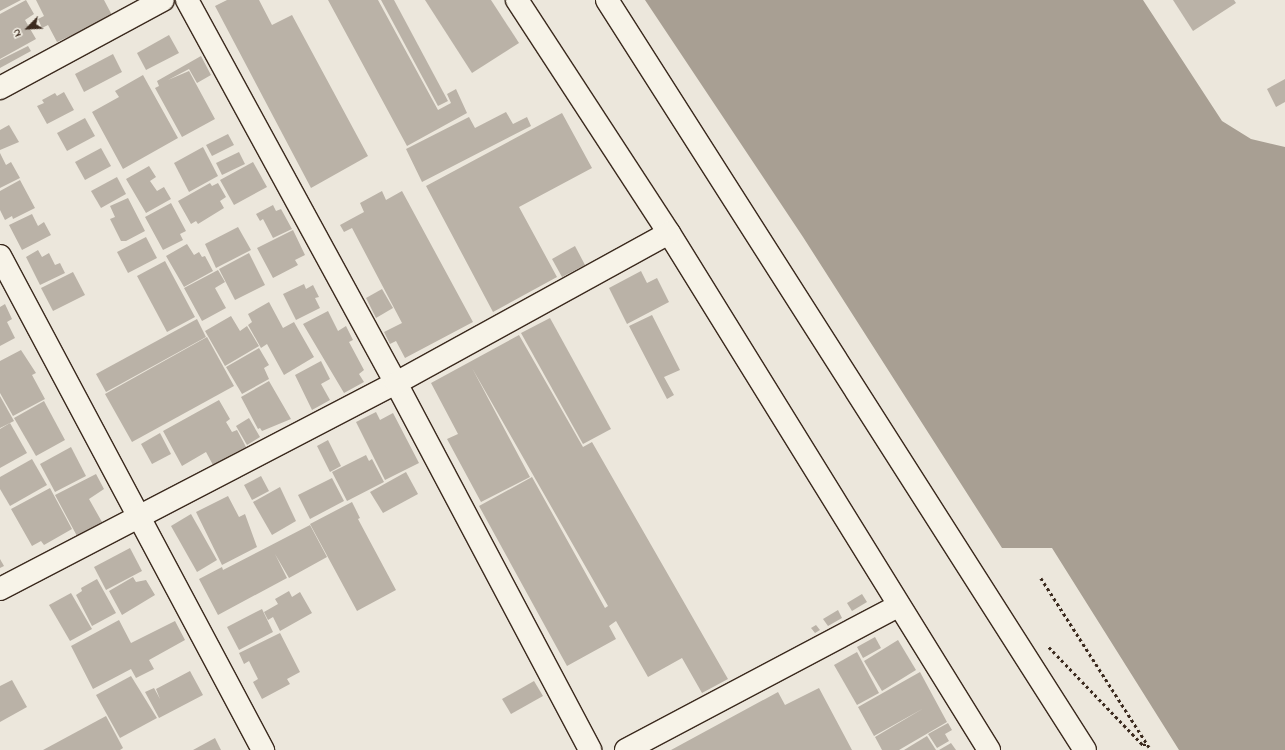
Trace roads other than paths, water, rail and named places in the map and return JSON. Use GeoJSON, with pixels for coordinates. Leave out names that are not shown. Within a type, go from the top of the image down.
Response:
{"type":"FeatureCollection","features":[{"type":"Feature","properties":{"kind":"street"},"geometry":{"type":"LineString","coordinates":[[0,88],[163,0]]}},
{"type":"Feature","properties":{"kind":"street"},"geometry":{"type":"LineString","coordinates":[[187,0],[396,383],[590,750]]}},
{"type":"Feature","properties":{"kind":"street"},"geometry":{"type":"LineString","coordinates":[[517,0],[669,233],[898,606],[989,750]]}},
{"type":"Feature","properties":{"kind":"street"},"geometry":{"type":"LineString","coordinates":[[607,0],[1085,750]]}},
{"type":"Feature","properties":{"kind":"street"},"geometry":{"type":"LineString","coordinates":[[0,589],[138,515],[396,383],[669,233]]}},
{"type":"Feature","properties":{"kind":"street"},"geometry":{"type":"LineString","coordinates":[[0,256],[264,750]]}},
{"type":"Feature","properties":{"kind":"street"},"geometry":{"type":"LineString","coordinates":[[626,750],[898,606]]}}]}
